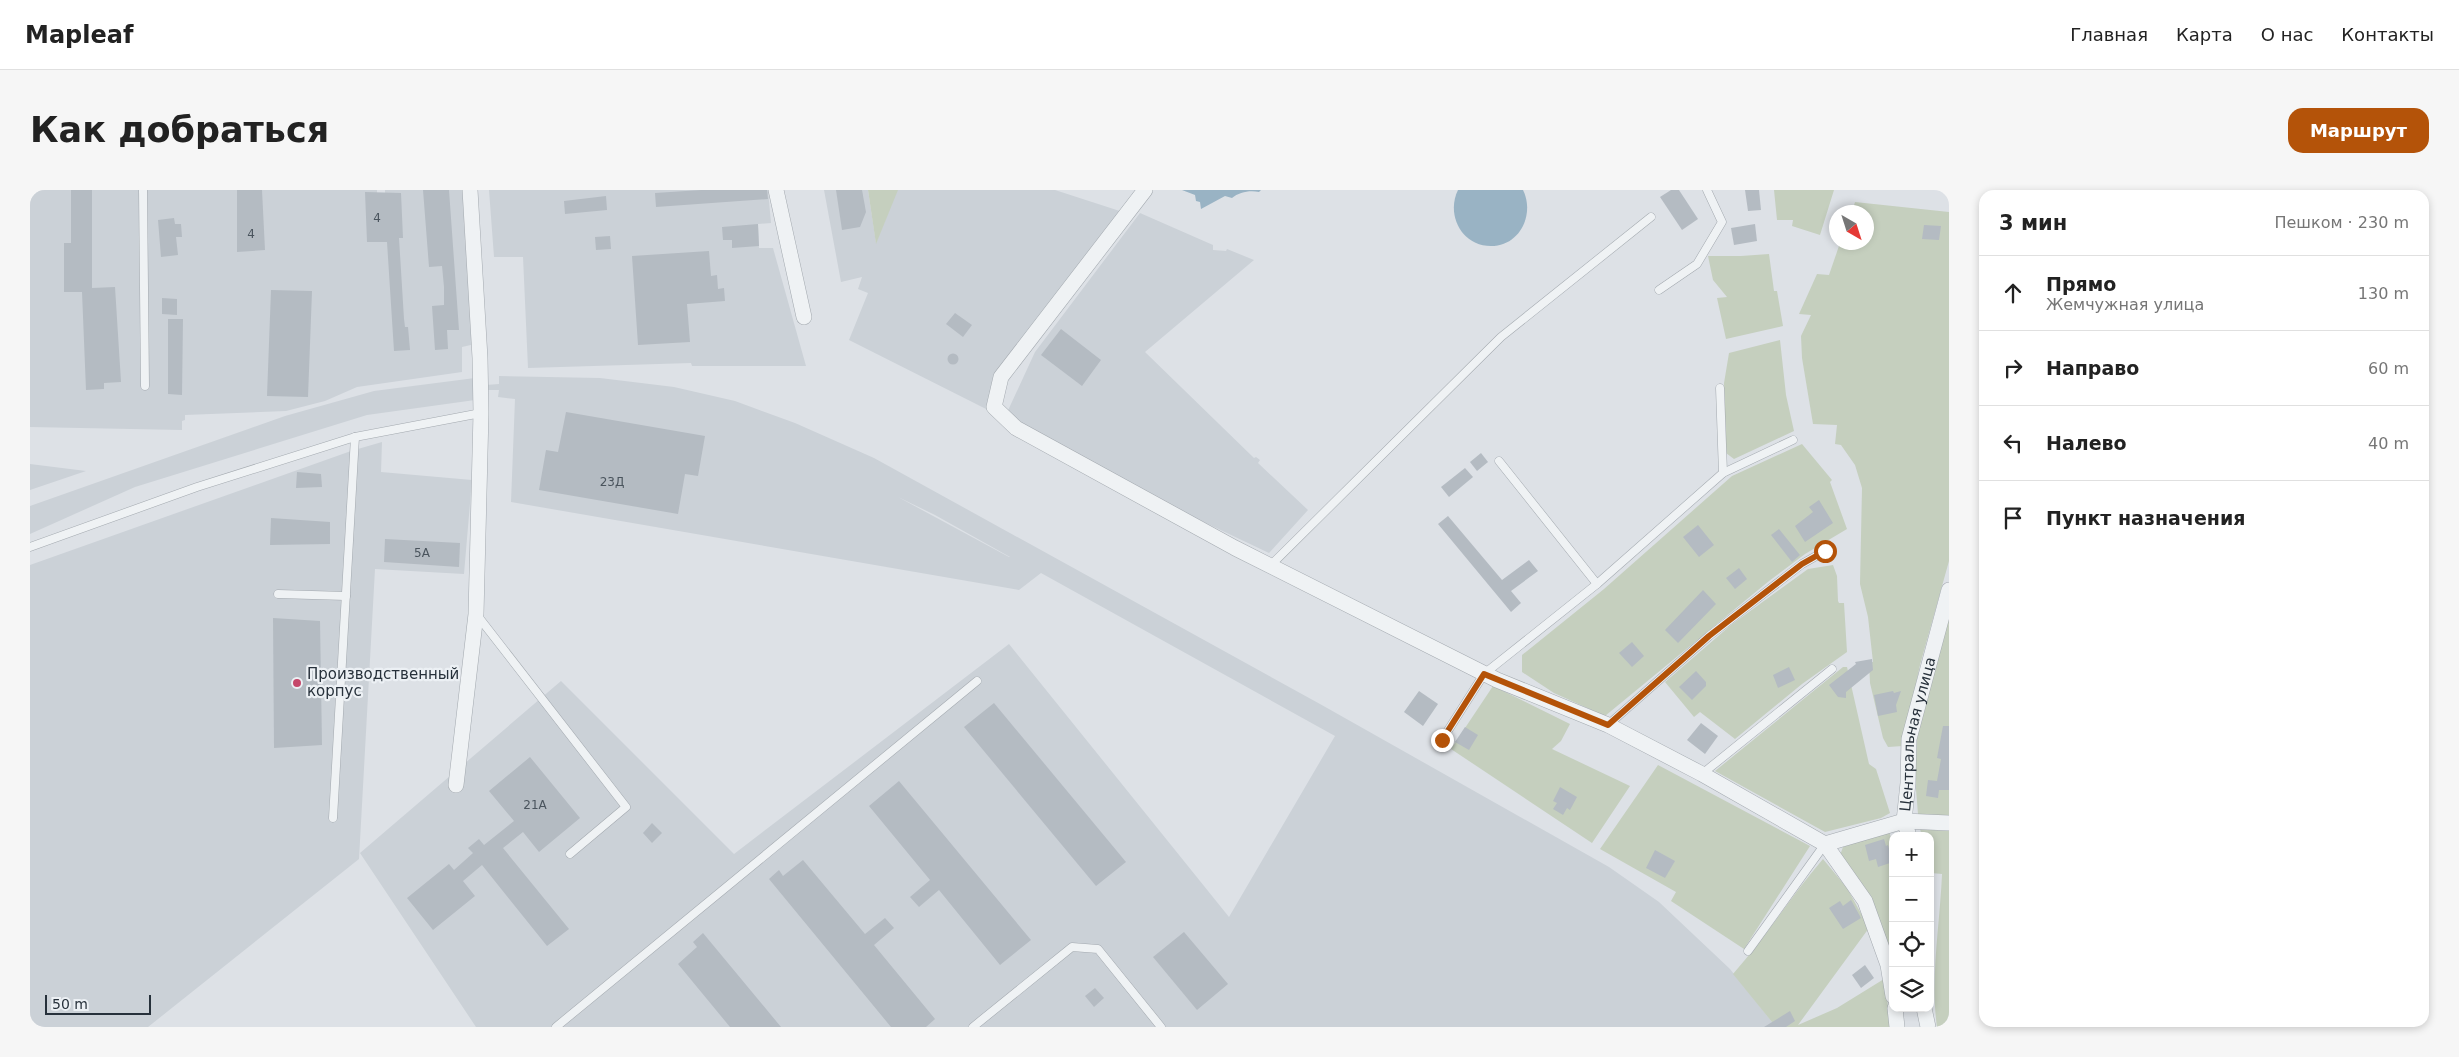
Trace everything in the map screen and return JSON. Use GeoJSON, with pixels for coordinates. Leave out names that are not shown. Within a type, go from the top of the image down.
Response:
{"type":"FeatureCollection","features":[{"type":"Feature","properties":{"kind":"street"},"geometry":{"type":"LineString","coordinates":[[456,785],[476,614],[481,413],[480,358],[470,190]]}},
{"type":"Feature","properties":{"kind":"street"},"geometry":{"type":"LineString","coordinates":[[776,190],[804,317]]}},
{"type":"Feature","properties":{"kind":"street"},"geometry":{"type":"LineString","coordinates":[[1145,190],[1001,377],[994,407],[1016,428],[1270,566],[1484,674],[1608,725],[1702,774],[1825,844],[1865,902],[1889,971]]}},
{"type":"Feature","properties":{"kind":"street","name":"Центральная улица"},"geometry":{"type":"LineString","coordinates":[[1904,820],[1908,783],[1909,738],[1949,590]]}},
{"type":"Feature","properties":{"kind":"street"},"geometry":{"type":"LineString","coordinates":[[1904,820],[1908,832]]}},
{"type":"Feature","properties":{"kind":"street"},"geometry":{"type":"LineString","coordinates":[[1825,844],[1904,820],[1949,823]]}},
{"type":"Feature","properties":{"kind":"street"},"geometry":{"type":"LineString","coordinates":[[1895,1012],[1897,1027]]}},
{"type":"Feature","properties":{"kind":"street"},"geometry":{"type":"LineString","coordinates":[[1925,1012],[1928,1027]]}},
{"type":"Feature","properties":{"kind":"lane"},"geometry":{"type":"LineString","coordinates":[[143,190],[146,386]]}},
{"type":"Feature","properties":{"kind":"lane"},"geometry":{"type":"LineString","coordinates":[[1659,290],[1698,264],[1722,222],[1707,190]]}},
{"type":"Feature","properties":{"kind":"lane"},"geometry":{"type":"LineString","coordinates":[[1270,566],[1500,337],[1651,217]]}},
{"type":"Feature","properties":{"kind":"lane"},"geometry":{"type":"LineString","coordinates":[[1720,388],[1723,473]]}},
{"type":"Feature","properties":{"kind":"lane"},"geometry":{"type":"LineString","coordinates":[[30,547],[197,487],[355,437],[481,413]]}},
{"type":"Feature","properties":{"kind":"lane"},"geometry":{"type":"LineString","coordinates":[[333,818],[355,437]]}},
{"type":"Feature","properties":{"kind":"lane"},"geometry":{"type":"LineString","coordinates":[[1442,740],[1484,674],[1597,584],[1723,473],[1794,440]]}},
{"type":"Feature","properties":{"kind":"lane"},"geometry":{"type":"LineString","coordinates":[[1500,461],[1597,584]]}},
{"type":"Feature","properties":{"kind":"lane"},"geometry":{"type":"LineString","coordinates":[[1608,725],[1709,636],[1802,564],[1825,551]]}},
{"type":"Feature","properties":{"kind":"lane"},"geometry":{"type":"LineString","coordinates":[[278,594],[346,596]]}},
{"type":"Feature","properties":{"kind":"lane"},"geometry":{"type":"LineString","coordinates":[[476,614],[626,807],[570,854]]}},
{"type":"Feature","properties":{"kind":"lane"},"geometry":{"type":"LineString","coordinates":[[1702,774],[1832,668]]}},
{"type":"Feature","properties":{"kind":"lane"},"geometry":{"type":"LineString","coordinates":[[556,1027],[977,681]]}},
{"type":"Feature","properties":{"kind":"lane"},"geometry":{"type":"LineString","coordinates":[[1748,951],[1825,844]]}},
{"type":"Feature","properties":{"kind":"lane"},"geometry":{"type":"LineString","coordinates":[[973,1027],[1072,947],[1098,949],[1160,1027]]}},
{"type":"Feature","properties":{"kind":"shaded area"},"geometry":{"type":"Polygon","coordinates":[[[30,190],[377,190],[377,193],[385,193],[385,190],[466,190],[475,344],[462,347],[462,372],[357,387],[325,401],[286,411],[185,415],[185,420],[182,421],[182,430],[30,427],[30,190]]]}},
{"type":"Feature","properties":{"kind":"shaded area"},"geometry":{"type":"Polygon","coordinates":[[[489,190],[768,190],[771,223],[758,224],[759,248],[773,248],[806,366],[692,366],[691,363],[528,368],[523,257],[494,257],[489,190]]]}},
{"type":"Feature","properties":{"kind":"shaded area"},"geometry":{"type":"Polygon","coordinates":[[[824,190],[868,190],[876,243],[897,190],[1055,190],[1129,214],[1010,371],[994,413],[849,340],[868,293],[858,289],[862,277],[841,282],[824,190]]]}},
{"type":"Feature","properties":{"kind":"shaded area"},"geometry":{"type":"Polygon","coordinates":[[[1140,213],[1213,245],[1213,250],[1226,251],[1227,249],[1254,260],[1145,352],[1254,458],[1256,457],[1260,460],[1258,463],[1308,510],[1269,553],[1109,477],[1005,417],[1035,352],[1140,213]]]}},
{"type":"Feature","properties":{"kind":"shaded area"},"geometry":{"type":"Polygon","coordinates":[[[499,376],[600,378],[674,387],[735,401],[795,423],[874,458],[1320,704],[1609,867],[1659,902],[1730,969],[1776,1027],[476,1027],[360,853],[561,681],[734,854],[1009,644],[1229,917],[1335,736],[1041,573],[1019,590],[511,502],[515,399],[498,397],[499,390],[486,390],[475,400],[367,415],[135,487],[30,534],[30,506],[285,416],[374,391],[475,378],[486,385],[499,384],[499,376]],[[898,497],[1010,557],[935,515],[898,497]]]}},
{"type":"Feature","properties":{"kind":"shaded area"},"geometry":{"type":"Polygon","coordinates":[[[382,442],[381,472],[472,480],[464,574],[375,569],[359,859],[148,1027],[30,1027],[30,565],[351,451],[382,442]]]}},
{"type":"Feature","properties":{"kind":"shaded area"},"geometry":{"type":"Polygon","coordinates":[[[30,464],[86,471],[30,490],[30,464]]]}},
{"type":"Feature","properties":{"kind":"green space"},"geometry":{"type":"Polygon","coordinates":[[[868,190],[898,190],[876,244],[868,190]]]}},
{"type":"Feature","properties":{"kind":"green space"},"geometry":{"type":"Polygon","coordinates":[[[1774,190],[1834,190],[1820,235],[1792,226],[1793,220],[1777,220],[1774,190]]]}},
{"type":"Feature","properties":{"kind":"green space"},"geometry":{"type":"Polygon","coordinates":[[[1855,202],[1949,212],[1949,561],[1920,665],[1903,746],[1888,747],[1883,738],[1870,683],[1869,662],[1873,662],[1868,617],[1860,584],[1862,488],[1855,465],[1841,445],[1835,444],[1837,425],[1813,424],[1802,358],[1801,336],[1811,315],[1799,314],[1817,274],[1829,275],[1838,250],[1874,250],[1874,205],[1854,205],[1855,202]]]}},
{"type":"Feature","properties":{"kind":"green space"},"geometry":{"type":"Polygon","coordinates":[[[1769,254],[1774,291],[1777,291],[1783,326],[1726,339],[1717,298],[1727,297],[1713,280],[1708,256],[1769,254]]]}},
{"type":"Feature","properties":{"kind":"green space"},"geometry":{"type":"Polygon","coordinates":[[[1780,340],[1786,395],[1794,431],[1734,459],[1726,453],[1724,383],[1729,353],[1780,340]]]}},
{"type":"Feature","properties":{"kind":"green space"},"geometry":{"type":"Polygon","coordinates":[[[1802,444],[1832,480],[1830,482],[1847,529],[1805,554],[1769,581],[1605,716],[1554,693],[1522,672],[1522,655],[1604,589],[1732,476],[1802,444]]]}},
{"type":"Feature","properties":{"kind":"green space"},"geometry":{"type":"Polygon","coordinates":[[[1833,565],[1837,576],[1838,601],[1839,603],[1844,603],[1847,652],[1802,684],[1735,739],[1700,712],[1694,717],[1665,682],[1731,625],[1808,569],[1833,565]]]}},
{"type":"Feature","properties":{"kind":"green space"},"geometry":{"type":"Polygon","coordinates":[[[1949,610],[1949,817],[1918,814],[1912,740],[1949,610]]]}},
{"type":"Feature","properties":{"kind":"green space"},"geometry":{"type":"Polygon","coordinates":[[[1843,667],[1847,667],[1869,764],[1876,769],[1890,813],[1881,818],[1825,832],[1715,771],[1843,667]]]}},
{"type":"Feature","properties":{"kind":"green space"},"geometry":{"type":"Polygon","coordinates":[[[1493,686],[1570,724],[1561,741],[1552,749],[1630,786],[1592,843],[1451,749],[1493,686]]]}},
{"type":"Feature","properties":{"kind":"green space"},"geometry":{"type":"Polygon","coordinates":[[[1658,765],[1810,846],[1744,949],[1671,901],[1676,892],[1600,849],[1658,765]]]}},
{"type":"Feature","properties":{"kind":"green space"},"geometry":{"type":"Polygon","coordinates":[[[1920,829],[1949,831],[1949,1027],[1937,1027],[1935,1008],[1935,970],[1942,874],[1934,873],[1934,832],[1921,832],[1920,829]]]}},
{"type":"Feature","properties":{"kind":"green space"},"geometry":{"type":"Polygon","coordinates":[[[1889,831],[1889,953],[1839,858],[1843,847],[1889,831]]]}},
{"type":"Feature","properties":{"kind":"green space"},"geometry":{"type":"Polygon","coordinates":[[[1823,859],[1847,888],[1869,928],[1798,1025],[1837,1008],[1884,979],[1891,1027],[1776,1027],[1733,974],[1823,859]]]}},
{"type":"Feature","properties":{"kind":"water"},"geometry":{"type":"Polygon","coordinates":[[[1182,190],[1261,190],[1259,192],[1248,191],[1232,198],[1225,196],[1201,209],[1200,202],[1196,201],[1195,195],[1182,190]]]}},
{"type":"Feature","properties":{"kind":"water"},"geometry":{"type":"Polygon","coordinates":[[[1458,190],[1523,190],[1526,199],[1526,218],[1517,235],[1501,245],[1480,245],[1471,241],[1464,235],[1455,218],[1455,199],[1458,190]]]}},
{"type":"Feature","properties":{"kind":"building"},"geometry":{"type":"Polygon","coordinates":[[[71,190],[92,190],[92,288],[115,287],[121,382],[104,383],[104,389],[86,390],[82,292],[64,292],[64,243],[71,243],[71,190]]]}},
{"type":"Feature","properties":{"kind":"building"},"geometry":{"type":"Polygon","coordinates":[[[237,190],[262,190],[265,250],[237,252],[237,190]]]}},
{"type":"Feature","properties":{"kind":"building"},"geometry":{"type":"Polygon","coordinates":[[[423,190],[449,190],[459,330],[447,330],[448,349],[435,350],[432,306],[444,305],[444,287],[442,266],[429,267],[423,190]]]}},
{"type":"Feature","properties":{"kind":"building"},"geometry":{"type":"Polygon","coordinates":[[[701,190],[767,190],[768,199],[656,207],[655,193],[701,190]]]}},
{"type":"Feature","properties":{"kind":"building"},"geometry":{"type":"Polygon","coordinates":[[[836,190],[862,190],[866,212],[860,227],[842,230],[836,190]]]}},
{"type":"Feature","properties":{"kind":"building"},"geometry":{"type":"Polygon","coordinates":[[[1671,190],[1679,190],[1698,219],[1682,230],[1660,197],[1671,190]]]}},
{"type":"Feature","properties":{"kind":"building"},"geometry":{"type":"Polygon","coordinates":[[[1745,190],[1759,190],[1761,210],[1748,211],[1745,190]]]}},
{"type":"Feature","properties":{"kind":"building"},"geometry":{"type":"Polygon","coordinates":[[[365,192],[401,193],[403,238],[399,238],[404,319],[405,327],[408,327],[410,350],[394,351],[387,242],[367,242],[365,192]]]}},
{"type":"Feature","properties":{"kind":"building"},"geometry":{"type":"Polygon","coordinates":[[[606,196],[607,210],[565,214],[564,201],[606,196]]]}},
{"type":"Feature","properties":{"kind":"building"},"geometry":{"type":"Polygon","coordinates":[[[174,218],[175,224],[181,224],[182,237],[176,237],[178,255],[161,257],[158,220],[174,218]]]}},
{"type":"Feature","properties":{"kind":"building"},"geometry":{"type":"Polygon","coordinates":[[[758,224],[759,246],[732,248],[732,240],[723,240],[722,227],[758,224]]]}},
{"type":"Feature","properties":{"kind":"building"},"geometry":{"type":"Polygon","coordinates":[[[1755,224],[1757,241],[1734,245],[1731,228],[1755,224]]]}},
{"type":"Feature","properties":{"kind":"building"},"geometry":{"type":"Polygon","coordinates":[[[1924,225],[1941,226],[1939,240],[1922,239],[1924,225]]]}},
{"type":"Feature","properties":{"kind":"building"},"geometry":{"type":"Polygon","coordinates":[[[610,236],[611,249],[596,250],[595,237],[610,236]]]}},
{"type":"Feature","properties":{"kind":"building"},"geometry":{"type":"Polygon","coordinates":[[[709,251],[711,276],[717,275],[718,289],[724,288],[725,301],[687,304],[690,342],[638,345],[632,256],[709,251]]]}},
{"type":"Feature","properties":{"kind":"building"},"geometry":{"type":"Polygon","coordinates":[[[271,290],[312,291],[308,397],[267,396],[271,290]]]}},
{"type":"Feature","properties":{"kind":"building"},"geometry":{"type":"Polygon","coordinates":[[[162,298],[177,299],[177,315],[162,314],[162,298]]]}},
{"type":"Feature","properties":{"kind":"building"},"geometry":{"type":"Polygon","coordinates":[[[955,313],[972,325],[963,337],[946,324],[955,313]]]}},
{"type":"Feature","properties":{"kind":"building"},"geometry":{"type":"Polygon","coordinates":[[[168,319],[183,319],[182,395],[168,394],[168,319]]]}},
{"type":"Feature","properties":{"kind":"building"},"geometry":{"type":"Polygon","coordinates":[[[1061,329],[1101,360],[1082,386],[1041,355],[1061,329]]]}},
{"type":"Feature","properties":{"kind":"building"},"geometry":{"type":"Polygon","coordinates":[[[953,353],[959,359],[953,365],[947,359],[953,353]]]}},
{"type":"Feature","properties":{"kind":"building"},"geometry":{"type":"Polygon","coordinates":[[[566,412],[705,436],[698,476],[685,474],[678,514],[539,490],[546,450],[558,452],[566,412]]]}},
{"type":"Feature","properties":{"kind":"building"},"geometry":{"type":"Polygon","coordinates":[[[1481,453],[1488,462],[1477,471],[1470,462],[1481,453]]]}},
{"type":"Feature","properties":{"kind":"building"},"geometry":{"type":"Polygon","coordinates":[[[1465,468],[1473,477],[1449,497],[1441,487],[1465,468]]]}},
{"type":"Feature","properties":{"kind":"building"},"geometry":{"type":"Polygon","coordinates":[[[297,472],[321,474],[322,487],[296,488],[297,472]]]}},
{"type":"Feature","properties":{"kind":"building"},"geometry":{"type":"Polygon","coordinates":[[[1819,500],[1833,523],[1805,542],[1795,526],[1813,512],[1809,507],[1819,500]]]}},
{"type":"Feature","properties":{"kind":"building"},"geometry":{"type":"Polygon","coordinates":[[[1448,516],[1502,580],[1529,560],[1538,571],[1511,591],[1521,603],[1511,612],[1438,524],[1448,516]]]}},
{"type":"Feature","properties":{"kind":"building"},"geometry":{"type":"Polygon","coordinates":[[[271,518],[330,522],[330,544],[270,545],[271,518]]]}},
{"type":"Feature","properties":{"kind":"building"},"geometry":{"type":"Polygon","coordinates":[[[1698,525],[1714,545],[1699,557],[1683,537],[1698,525]]]}},
{"type":"Feature","properties":{"kind":"building"},"geometry":{"type":"Polygon","coordinates":[[[1779,529],[1800,555],[1792,562],[1771,535],[1779,529]]]}},
{"type":"Feature","properties":{"kind":"building"},"geometry":{"type":"Polygon","coordinates":[[[385,539],[460,543],[459,567],[384,562],[385,539]]]}},
{"type":"Feature","properties":{"kind":"building"},"geometry":{"type":"Polygon","coordinates":[[[1739,568],[1747,579],[1735,589],[1726,578],[1739,568]]]}},
{"type":"Feature","properties":{"kind":"building"},"geometry":{"type":"Polygon","coordinates":[[[1703,590],[1716,604],[1678,643],[1665,630],[1703,590]]]}},
{"type":"Feature","properties":{"kind":"building","name":"Производственный корпус"},"geometry":{"type":"Polygon","coordinates":[[[273,618],[320,621],[322,745],[274,748],[273,618]]]}},
{"type":"Feature","properties":{"kind":"building"},"geometry":{"type":"Polygon","coordinates":[[[1632,642],[1644,656],[1632,667],[1619,653],[1632,642]]]}},
{"type":"Feature","properties":{"kind":"building"},"geometry":{"type":"Polygon","coordinates":[[[1872,659],[1873,670],[1846,692],[1846,698],[1838,697],[1829,685],[1856,664],[1855,662],[1872,659]]]}},
{"type":"Feature","properties":{"kind":"building"},"geometry":{"type":"Polygon","coordinates":[[[1789,667],[1795,680],[1778,688],[1773,675],[1789,667]]]}},
{"type":"Feature","properties":{"kind":"building"},"geometry":{"type":"Polygon","coordinates":[[[1696,671],[1706,682],[1706,686],[1692,700],[1679,687],[1696,671]]]}},
{"type":"Feature","properties":{"kind":"building"},"geometry":{"type":"Polygon","coordinates":[[[1419,691],[1438,704],[1423,726],[1404,712],[1419,691]]]}},
{"type":"Feature","properties":{"kind":"building"},"geometry":{"type":"Polygon","coordinates":[[[1893,691],[1894,693],[1901,691],[1896,705],[1897,712],[1878,716],[1874,695],[1893,691]]]}},
{"type":"Feature","properties":{"kind":"building"},"geometry":{"type":"Polygon","coordinates":[[[994,703],[1126,862],[1096,886],[964,727],[994,703]]]}},
{"type":"Feature","properties":{"kind":"building"},"geometry":{"type":"Polygon","coordinates":[[[1701,723],[1718,736],[1705,754],[1687,740],[1701,723]]]}},
{"type":"Feature","properties":{"kind":"building"},"geometry":{"type":"Polygon","coordinates":[[[1943,726],[1949,726],[1949,790],[1939,790],[1938,798],[1926,796],[1928,780],[1937,781],[1941,759],[1937,758],[1943,726]]]}},
{"type":"Feature","properties":{"kind":"building"},"geometry":{"type":"Polygon","coordinates":[[[1465,727],[1478,735],[1469,750],[1455,742],[1465,727]]]}},
{"type":"Feature","properties":{"kind":"building"},"geometry":{"type":"Polygon","coordinates":[[[530,757],[580,818],[539,852],[523,832],[503,848],[569,929],[547,946],[482,865],[463,881],[475,896],[433,930],[407,898],[449,864],[454,870],[473,853],[468,848],[479,839],[484,845],[514,821],[489,791],[530,757]]]}},
{"type":"Feature","properties":{"kind":"building"},"geometry":{"type":"Polygon","coordinates":[[[899,781],[1031,940],[1000,965],[939,890],[919,907],[910,897],[930,880],[869,806],[899,781]]]}},
{"type":"Feature","properties":{"kind":"building"},"geometry":{"type":"Polygon","coordinates":[[[1560,787],[1577,797],[1570,810],[1567,808],[1563,815],[1553,809],[1557,803],[1553,801],[1560,787]]]}},
{"type":"Feature","properties":{"kind":"building"},"geometry":{"type":"Polygon","coordinates":[[[652,823],[662,833],[652,843],[643,833],[652,823]]]}},
{"type":"Feature","properties":{"kind":"building"},"geometry":{"type":"Polygon","coordinates":[[[1884,839],[1886,846],[1888,845],[1889,848],[1889,863],[1878,867],[1876,859],[1869,861],[1865,845],[1884,839]]]}},
{"type":"Feature","properties":{"kind":"building"},"geometry":{"type":"Polygon","coordinates":[[[1655,850],[1675,861],[1665,878],[1646,868],[1655,850]]]}},
{"type":"Feature","properties":{"kind":"building"},"geometry":{"type":"Polygon","coordinates":[[[803,860],[865,934],[885,918],[894,928],[874,945],[935,1019],[926,1027],[891,1027],[769,879],[779,870],[783,876],[803,860]]]}},
{"type":"Feature","properties":{"kind":"building"},"geometry":{"type":"Polygon","coordinates":[[[1851,900],[1861,918],[1843,929],[1829,908],[1840,901],[1843,906],[1851,900]]]}},
{"type":"Feature","properties":{"kind":"building"},"geometry":{"type":"Polygon","coordinates":[[[1184,932],[1228,984],[1197,1010],[1153,957],[1184,932]]]}},
{"type":"Feature","properties":{"kind":"building"},"geometry":{"type":"Polygon","coordinates":[[[703,933],[781,1027],[730,1027],[678,964],[697,947],[693,942],[703,933]]]}},
{"type":"Feature","properties":{"kind":"building"},"geometry":{"type":"Polygon","coordinates":[[[1865,965],[1874,978],[1861,988],[1852,975],[1865,965]]]}},
{"type":"Feature","properties":{"kind":"building"},"geometry":{"type":"Polygon","coordinates":[[[1095,988],[1104,998],[1094,1007],[1085,996],[1095,988]]]}},
{"type":"Feature","properties":{"kind":"building"},"geometry":{"type":"Polygon","coordinates":[[[1790,1011],[1795,1021],[1786,1027],[1764,1027],[1790,1011]]]}},
{"type":"Feature","properties":{"kind":"place","name":"Производственный корпус"},"geometry":{"type":"Point","coordinates":[297,683]}},
{"type":"Feature","properties":{"kind":"route"},"geometry":{"type":"LineString","coordinates":[[1442,740],[1484,674],[1608,725],[1709,636],[1802,564],[1825,551]]}}]}
